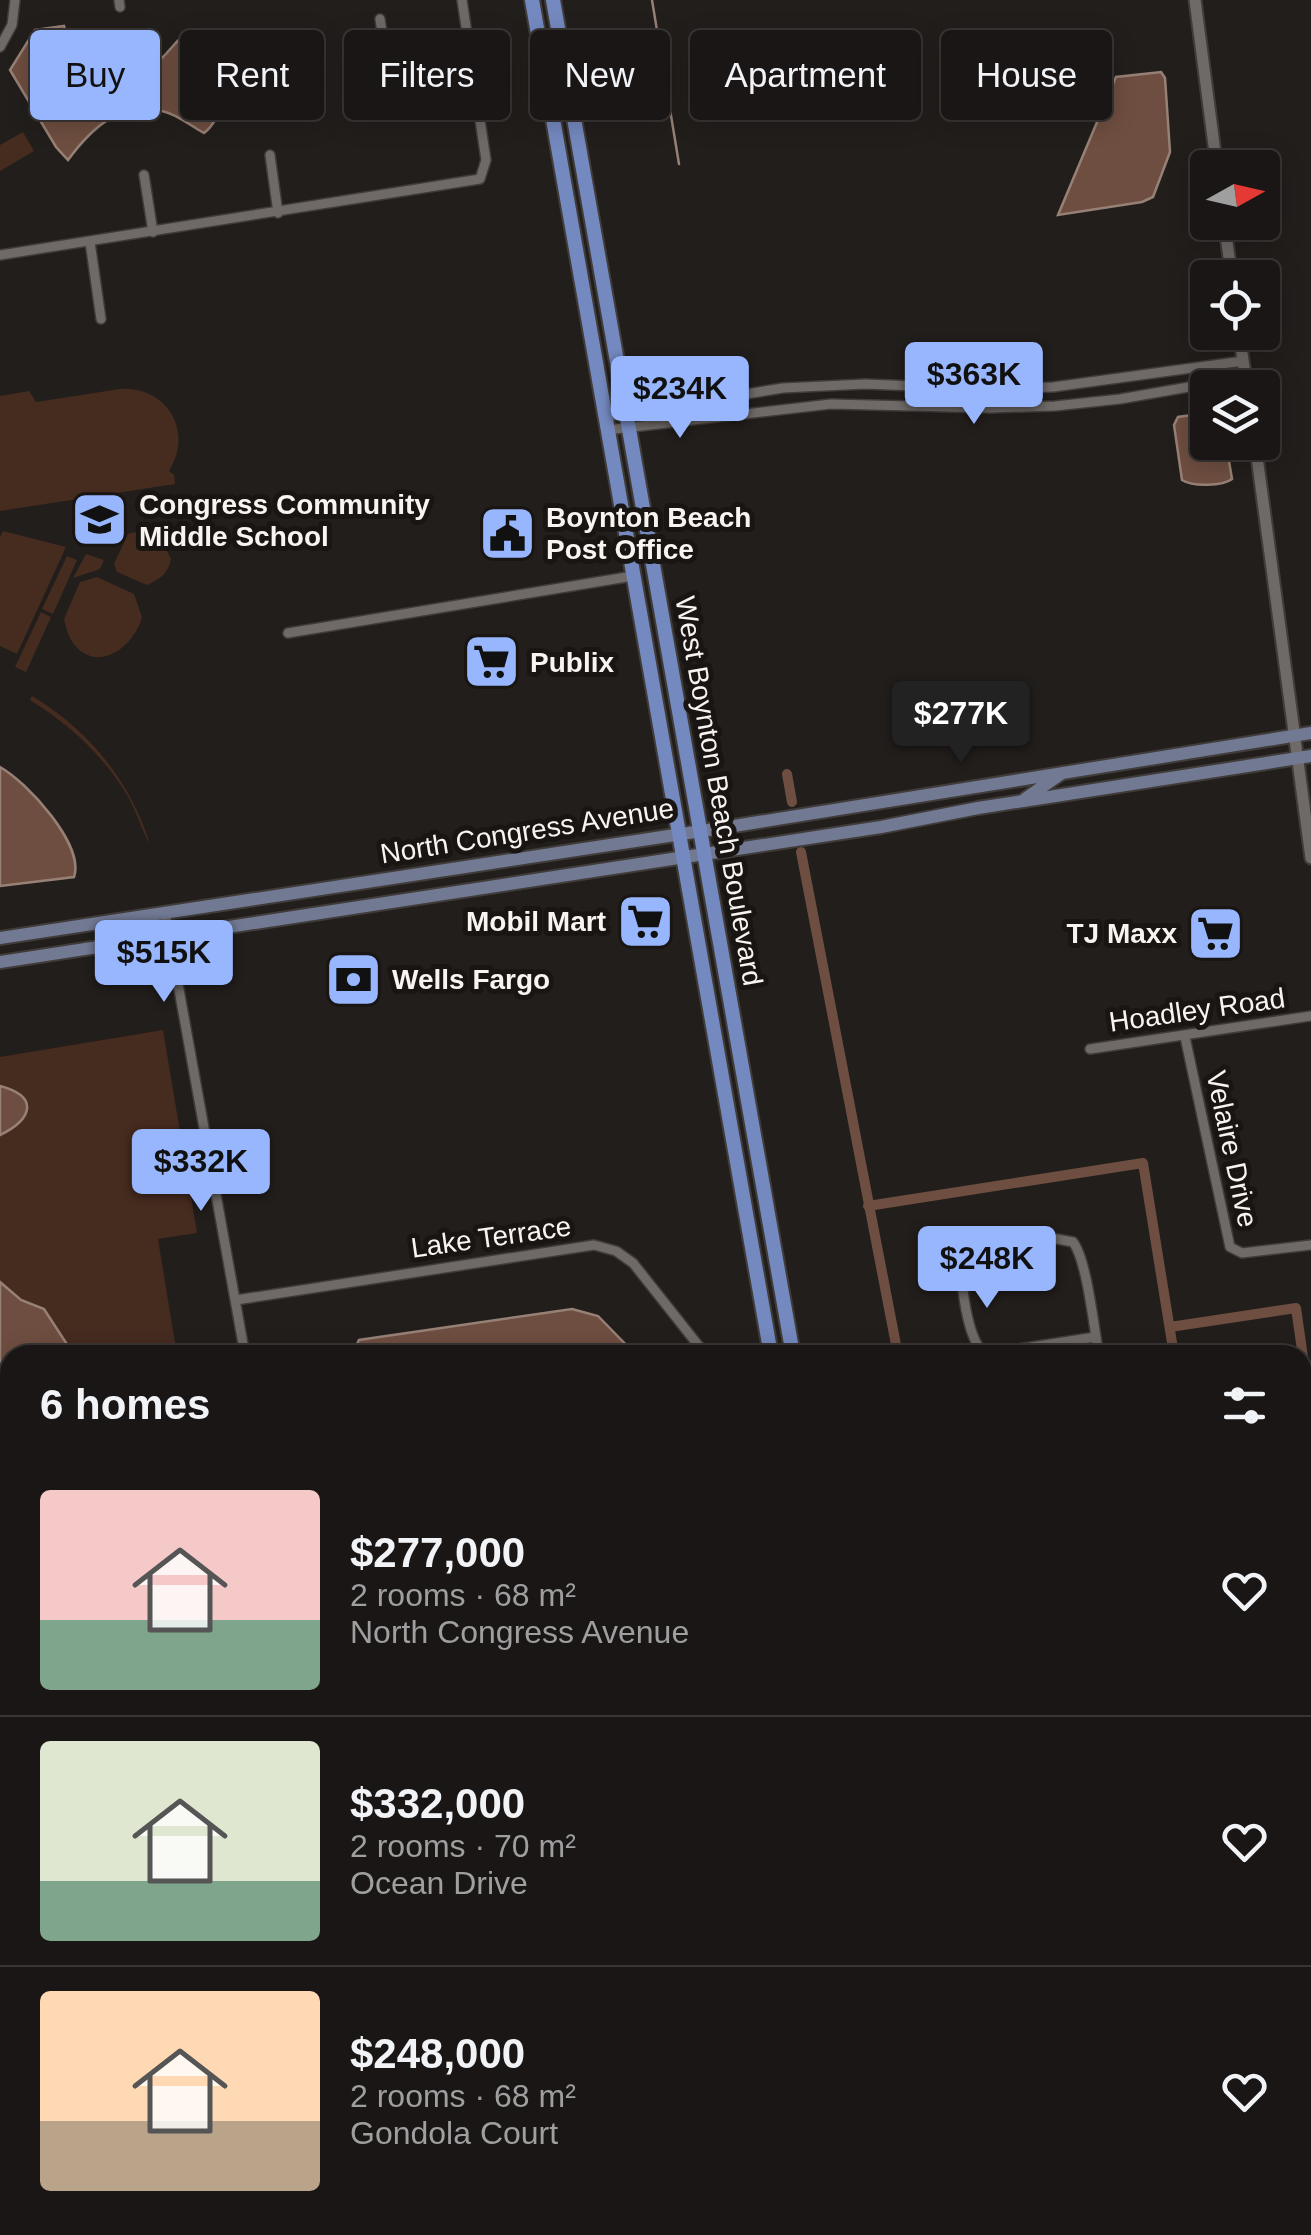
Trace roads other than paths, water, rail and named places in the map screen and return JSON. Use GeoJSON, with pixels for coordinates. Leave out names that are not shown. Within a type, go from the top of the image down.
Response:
{"type":"FeatureCollection","features":[{"type":"Feature","properties":{"kind":"main road","name":"West Boynton Beach Boulevard"},"geometry":{"type":"LineString","coordinates":[[532,0],[769,1345]]}},
{"type":"Feature","properties":{"kind":"main road","name":"West Boynton Beach Boulevard"},"geometry":{"type":"LineString","coordinates":[[553,0],[791,1345]]}},
{"type":"Feature","properties":{"kind":"main road","name":"North Congress Avenue"},"geometry":{"type":"LineString","coordinates":[[0,938],[1311,732]]}},
{"type":"Feature","properties":{"kind":"main road","name":"North Congress Avenue"},"geometry":{"type":"LineString","coordinates":[[0,962],[682,858],[1304,757]]}},
{"type":"Feature","properties":{"kind":"main road"},"geometry":{"type":"LineString","coordinates":[[1057,796],[1090,767]]}},
{"type":"Feature","properties":{"kind":"main road"},"geometry":{"type":"LineString","coordinates":[[1021,801],[1064,772]]}},
{"type":"Feature","properties":{"kind":"main road"},"geometry":{"type":"LineString","coordinates":[[436,894],[454,867]]}},
{"type":"Feature","properties":{"kind":"main road"},"geometry":{"type":"LineString","coordinates":[[391,901],[422,871]]}},
{"type":"Feature","properties":{"kind":"main road"},"geometry":{"type":"LineString","coordinates":[[728,1117],[754,1135]]}},
{"type":"Feature","properties":{"kind":"main road"},"geometry":{"type":"LineString","coordinates":[[735,1150],[760,1170]]}},
{"type":"Feature","properties":{"kind":"street"},"geometry":{"type":"LineString","coordinates":[[0,47],[12,25],[15,0]]}},
{"type":"Feature","properties":{"kind":"street"},"geometry":{"type":"LineString","coordinates":[[462,0],[466,30]]}},
{"type":"Feature","properties":{"kind":"street"},"geometry":{"type":"LineString","coordinates":[[1195,0],[1215,150]]}},
{"type":"Feature","properties":{"kind":"street"},"geometry":{"type":"LineString","coordinates":[[380,19],[382,30]]}},
{"type":"Feature","properties":{"kind":"street"},"geometry":{"type":"LineString","coordinates":[[0,255],[480,179],[486,160],[480,120]]}},
{"type":"Feature","properties":{"kind":"street"},"geometry":{"type":"LineString","coordinates":[[270,155],[278,213]]}},
{"type":"Feature","properties":{"kind":"street"},"geometry":{"type":"LineString","coordinates":[[144,174],[153,232]]}},
{"type":"Feature","properties":{"kind":"street"},"geometry":{"type":"LineString","coordinates":[[90,242],[101,319]]}},
{"type":"Feature","properties":{"kind":"street"},"geometry":{"type":"LineString","coordinates":[[1242,350],[1245,370]]}},
{"type":"Feature","properties":{"kind":"street"},"geometry":{"type":"LineString","coordinates":[[606,423],[626,412],[800,386],[1053,387],[1244,362]]}},
{"type":"Feature","properties":{"kind":"street"},"geometry":{"type":"LineString","coordinates":[[606,423],[630,428],[831,404],[1054,406],[1190,390]]}},
{"type":"Feature","properties":{"kind":"street"},"geometry":{"type":"LineString","coordinates":[[1257,460],[1294,735],[1304,757],[1311,858]]}},
{"type":"Feature","properties":{"kind":"street"},"geometry":{"type":"LineString","coordinates":[[288,633],[632,576]]}},
{"type":"Feature","properties":{"kind":"street"},"geometry":{"type":"LineString","coordinates":[[165,912],[244,1345]]}},
{"type":"Feature","properties":{"kind":"street","name":"Hoadley Road"},"geometry":{"type":"LineString","coordinates":[[1090,1049],[1311,1016]]}},
{"type":"Feature","properties":{"kind":"street","name":"Velaire Drive"},"geometry":{"type":"LineString","coordinates":[[1185,1037],[1230,1247],[1242,1253],[1311,1245]]}},
{"type":"Feature","properties":{"kind":"street"},"geometry":{"type":"LineString","coordinates":[[976,1345],[962,1276],[968,1258],[986,1251],[1062,1239],[1073,1242],[1080,1255],[1097,1345]]}},
{"type":"Feature","properties":{"kind":"street","name":"Lake Terrace"},"geometry":{"type":"LineString","coordinates":[[236,1300],[594,1245],[616,1251],[633,1264],[698,1345]]}},
{"type":"Feature","properties":{"kind":"street"},"geometry":{"type":"LineString","coordinates":[[1050,1345],[1096,1338]]}},
{"type":"Feature","properties":{"kind":"waterway"},"geometry":{"type":"LineString","coordinates":[[652,0],[679,164]]}},
{"type":"Feature","properties":{"kind":"waterway"},"geometry":{"type":"LineString","coordinates":[[787,774],[792,802]]}},
{"type":"Feature","properties":{"kind":"waterway"},"geometry":{"type":"LineString","coordinates":[[801,852],[896,1345]]}},
{"type":"Feature","properties":{"kind":"waterway"},"geometry":{"type":"LineString","coordinates":[[868,1206],[1143,1163],[1172,1345]]}},
{"type":"Feature","properties":{"kind":"waterway"},"geometry":{"type":"LineString","coordinates":[[1170,1327],[1296,1308],[1301,1345]]}},
{"type":"Feature","properties":{"kind":"place","name":"Congress Community Middle School"},"geometry":{"type":"Point","coordinates":[100,520]}},
{"type":"Feature","properties":{"kind":"place","name":"Boynton Beach Post Office"},"geometry":{"type":"Point","coordinates":[507,533]}},
{"type":"Feature","properties":{"kind":"place","name":"Publix"},"geometry":{"type":"Point","coordinates":[491,662]}},
{"type":"Feature","properties":{"kind":"place","name":"Mobil Mart"},"geometry":{"type":"Point","coordinates":[645,921]}},
{"type":"Feature","properties":{"kind":"place","name":"TJ Maxx"},"geometry":{"type":"Point","coordinates":[1216,933]}},
{"type":"Feature","properties":{"kind":"place","name":"Wells Fargo"},"geometry":{"type":"Point","coordinates":[353,979]}}]}
